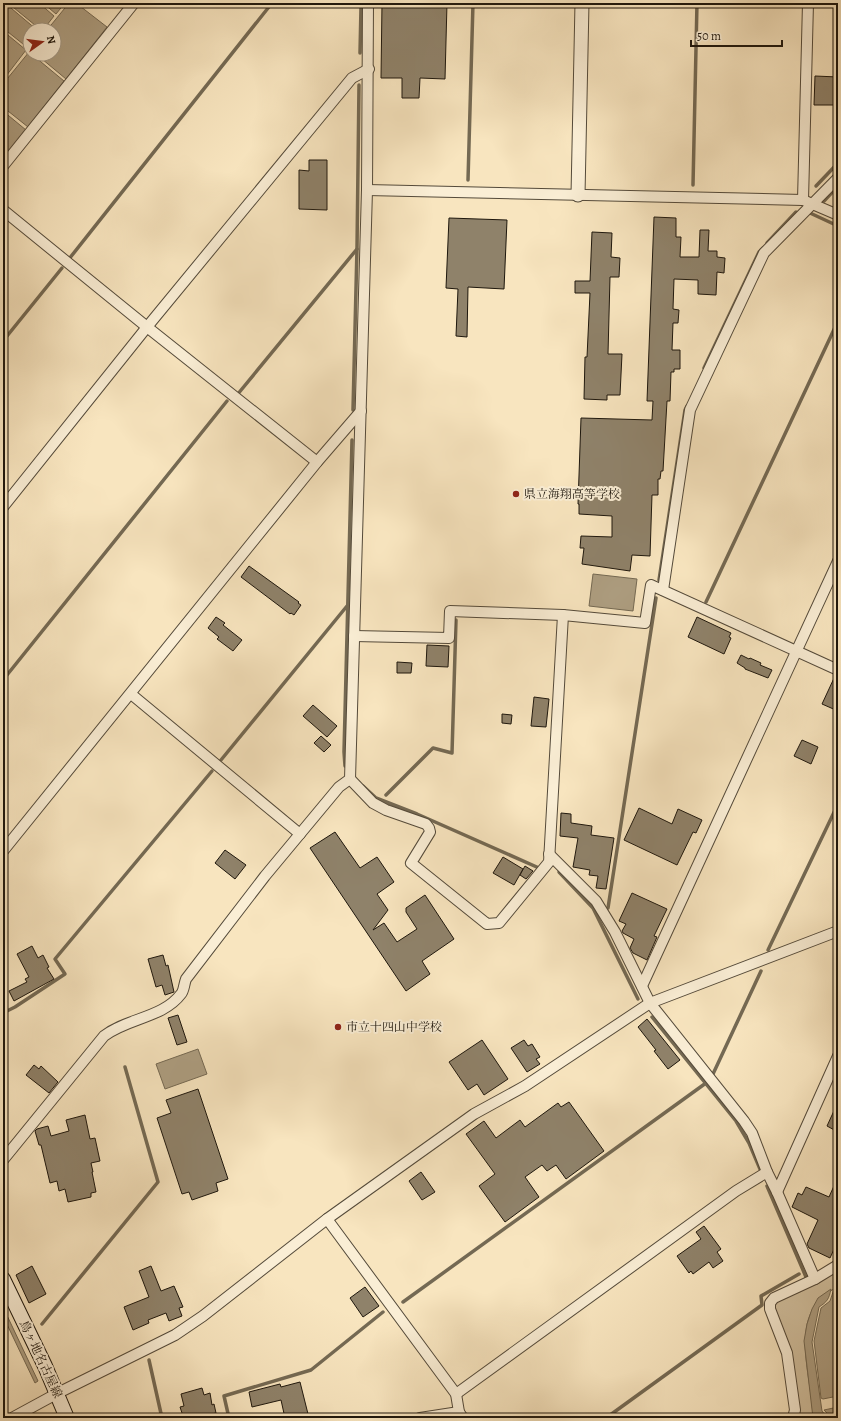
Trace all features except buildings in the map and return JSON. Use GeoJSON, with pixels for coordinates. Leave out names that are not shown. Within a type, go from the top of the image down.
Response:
{"type":"FeatureCollection","features":[{"type":"Feature","properties":{"kind":"main road","name":"鳥ヶ地名古屋線"},"geometry":{"type":"LineString","coordinates":[[3,1279],[58,1394],[67,1418]]}},
{"type":"Feature","properties":{"kind":"street"},"geometry":{"type":"LineString","coordinates":[[3,166],[134,3]]}},
{"type":"Feature","properties":{"kind":"street"},"geometry":{"type":"LineString","coordinates":[[368,3],[369,69],[367,190],[350,779],[373,803],[386,810],[426,824],[430,832],[411,863],[487,924],[499,923],[549,862],[563,615]]}},
{"type":"Feature","properties":{"kind":"street"},"geometry":{"type":"LineString","coordinates":[[578,195],[582,3]]}},
{"type":"Feature","properties":{"kind":"street"},"geometry":{"type":"LineString","coordinates":[[803,200],[808,3]]}},
{"type":"Feature","properties":{"kind":"street"},"geometry":{"type":"LineString","coordinates":[[3,507],[147,327],[352,78],[369,69]]}},
{"type":"Feature","properties":{"kind":"street"},"geometry":{"type":"LineString","coordinates":[[663,590],[690,410],[764,254],[838,178]]}},
{"type":"Feature","properties":{"kind":"street"},"geometry":{"type":"LineString","coordinates":[[367,190],[803,200],[838,215]]}},
{"type":"Feature","properties":{"kind":"street"},"geometry":{"type":"LineString","coordinates":[[3,210],[317,462]]}},
{"type":"Feature","properties":{"kind":"street"},"geometry":{"type":"LineString","coordinates":[[3,851],[317,462],[361,411]]}},
{"type":"Feature","properties":{"kind":"street"},"geometry":{"type":"LineString","coordinates":[[642,986],[838,561]]}},
{"type":"Feature","properties":{"kind":"street"},"geometry":{"type":"LineString","coordinates":[[354,636],[449,638],[450,611],[563,615],[645,623],[651,585],[838,670]]}},
{"type":"Feature","properties":{"kind":"street"},"geometry":{"type":"LineString","coordinates":[[131,694],[300,834]]}},
{"type":"Feature","properties":{"kind":"street"},"geometry":{"type":"LineString","coordinates":[[3,1160],[104,1036],[113,1029],[164,1008],[182,994],[186,979],[265,876],[340,787],[350,779]]}},
{"type":"Feature","properties":{"kind":"street"},"geometry":{"type":"LineString","coordinates":[[549,854],[596,901],[615,932],[650,1003],[752,1133],[767,1172],[815,1279]]}},
{"type":"Feature","properties":{"kind":"street"},"geometry":{"type":"LineString","coordinates":[[12,1418],[175,1335],[203,1316],[327,1219],[474,1114],[525,1086],[650,1003],[838,931]]}},
{"type":"Feature","properties":{"kind":"street"},"geometry":{"type":"LineString","coordinates":[[777,1192],[838,1056]]}},
{"type":"Feature","properties":{"kind":"street"},"geometry":{"type":"LineString","coordinates":[[456,1394],[736,1191],[767,1172]]}},
{"type":"Feature","properties":{"kind":"street"},"geometry":{"type":"LineString","coordinates":[[327,1219],[456,1394],[461,1415],[420,1418]]}},
{"type":"Feature","properties":{"kind":"street"},"geometry":{"type":"LineString","coordinates":[[792,1418],[795,1410],[787,1353],[770,1309],[770,1303],[774,1298],[815,1279],[838,1265]]}},
{"type":"Feature","properties":{"kind":"shaded area"},"geometry":{"type":"Polygon","coordinates":[[[3,3],[5,3],[28,22],[22,22],[22,43],[3,28],[3,3]]]}},
{"type":"Feature","properties":{"kind":"shaded area"},"geometry":{"type":"Polygon","coordinates":[[[8,3],[39,3],[54,16],[49,22],[31,22],[8,3]]]}},
{"type":"Feature","properties":{"kind":"shaded area"},"geometry":{"type":"Polygon","coordinates":[[[43,3],[65,3],[56,14],[43,3]]]}},
{"type":"Feature","properties":{"kind":"shaded area"},"geometry":{"type":"Polygon","coordinates":[[[69,3],[76,3],[107,27],[66,79],[46,62],[62,62],[62,22],[54,22],[69,3]]]}},
{"type":"Feature","properties":{"kind":"shaded area"},"geometry":{"type":"Polygon","coordinates":[[[3,31],[22,47],[22,55],[3,80],[3,31]]]}},
{"type":"Feature","properties":{"kind":"shaded area"},"geometry":{"type":"Polygon","coordinates":[[[22,61],[22,62],[41,62],[64,81],[28,127],[3,107],[3,84],[22,61]]]}},
{"type":"Feature","properties":{"kind":"shaded area"},"geometry":{"type":"Polygon","coordinates":[[[3,111],[26,130],[3,158],[3,111]]]}},
{"type":"Feature","properties":{"kind":"shaded area"},"geometry":{"type":"Polygon","coordinates":[[[593,574],[637,579],[633,611],[589,606],[593,574]]]}},
{"type":"Feature","properties":{"kind":"shaded area"},"geometry":{"type":"Polygon","coordinates":[[[198,1049],[207,1074],[165,1089],[156,1064],[198,1049]]]}},
{"type":"Feature","properties":{"kind":"shaded area"},"geometry":{"type":"Polygon","coordinates":[[[838,1267],[838,1287],[822,1298],[812,1311],[807,1327],[805,1345],[806,1363],[812,1400],[813,1418],[797,1418],[772,1308],[774,1296],[838,1267]]]}},
{"type":"Feature","properties":{"kind":"shaded area"},"geometry":{"type":"Polygon","coordinates":[[[838,1287],[838,1396],[823,1399],[821,1398],[814,1341],[821,1308],[830,1301],[834,1289],[838,1287]]]}},
{"type":"Feature","properties":{"kind":"shaded area"},"geometry":{"type":"Polygon","coordinates":[[[831,1289],[827,1300],[819,1307],[812,1342],[822,1411],[826,1416],[828,1414],[824,1410],[838,1407],[838,1418],[813,1418],[804,1341],[807,1324],[812,1309],[818,1298],[831,1289]]]}},
{"type":"Feature","properties":{"kind":"shaded area"},"geometry":{"type":"Polygon","coordinates":[[[3,1307],[38,1381],[35,1383],[3,1316],[3,1307]]]}},
{"type":"Feature","properties":{"kind":"waterway"},"geometry":{"type":"LineString","coordinates":[[69,259],[272,3]]}},
{"type":"Feature","properties":{"kind":"waterway"},"geometry":{"type":"LineString","coordinates":[[359,3],[361,7],[360,53]]}},
{"type":"Feature","properties":{"kind":"waterway"},"geometry":{"type":"LineString","coordinates":[[468,180],[473,3]]}},
{"type":"Feature","properties":{"kind":"waterway"},"geometry":{"type":"LineString","coordinates":[[693,185],[697,3]]}},
{"type":"Feature","properties":{"kind":"waterway"},"geometry":{"type":"LineString","coordinates":[[353,410],[359,85]]}},
{"type":"Feature","properties":{"kind":"waterway"},"geometry":{"type":"LineString","coordinates":[[816,186],[838,163]]}},
{"type":"Feature","properties":{"kind":"waterway"},"geometry":{"type":"LineString","coordinates":[[824,201],[838,186]]}},
{"type":"Feature","properties":{"kind":"waterway"},"geometry":{"type":"LineString","coordinates":[[767,243],[796,212]]}},
{"type":"Feature","properties":{"kind":"waterway"},"geometry":{"type":"LineString","coordinates":[[810,213],[838,226]]}},
{"type":"Feature","properties":{"kind":"waterway"},"geometry":{"type":"LineString","coordinates":[[704,368],[759,252],[763,248]]}},
{"type":"Feature","properties":{"kind":"waterway"},"geometry":{"type":"LineString","coordinates":[[237,395],[357,249]]}},
{"type":"Feature","properties":{"kind":"waterway"},"geometry":{"type":"LineString","coordinates":[[3,341],[62,268]]}},
{"type":"Feature","properties":{"kind":"waterway"},"geometry":{"type":"LineString","coordinates":[[706,602],[838,321]]}},
{"type":"Feature","properties":{"kind":"waterway"},"geometry":{"type":"LineString","coordinates":[[3,680],[227,401]]}},
{"type":"Feature","properties":{"kind":"waterway"},"geometry":{"type":"LineString","coordinates":[[659,580],[685,410],[687,406]]}},
{"type":"Feature","properties":{"kind":"waterway"},"geometry":{"type":"LineString","coordinates":[[345,766],[344,752],[352,440]]}},
{"type":"Feature","properties":{"kind":"waterway"},"geometry":{"type":"LineString","coordinates":[[608,908],[656,598]]}},
{"type":"Feature","properties":{"kind":"waterway"},"geometry":{"type":"LineString","coordinates":[[221,760],[347,606]]}},
{"type":"Feature","properties":{"kind":"waterway"},"geometry":{"type":"LineString","coordinates":[[386,795],[433,748],[452,753],[456,620]]}},
{"type":"Feature","properties":{"kind":"waterway"},"geometry":{"type":"LineString","coordinates":[[3,1013],[15,1007],[65,974],[55,959],[212,771]]}},
{"type":"Feature","properties":{"kind":"waterway"},"geometry":{"type":"LineString","coordinates":[[363,786],[376,798],[417,814],[539,868]]}},
{"type":"Feature","properties":{"kind":"waterway"},"geometry":{"type":"LineString","coordinates":[[768,950],[838,804]]}},
{"type":"Feature","properties":{"kind":"waterway"},"geometry":{"type":"LineString","coordinates":[[559,872],[593,908],[638,999]]}},
{"type":"Feature","properties":{"kind":"waterway"},"geometry":{"type":"LineString","coordinates":[[713,1074],[761,971]]}},
{"type":"Feature","properties":{"kind":"waterway"},"geometry":{"type":"LineString","coordinates":[[652,1017],[736,1121],[749,1143],[760,1169]]}},
{"type":"Feature","properties":{"kind":"waterway"},"geometry":{"type":"LineString","coordinates":[[42,1324],[158,1182],[125,1067]]}},
{"type":"Feature","properties":{"kind":"waterway"},"geometry":{"type":"LineString","coordinates":[[403,1302],[706,1083]]}},
{"type":"Feature","properties":{"kind":"waterway"},"geometry":{"type":"LineString","coordinates":[[767,1186],[806,1277]]}},
{"type":"Feature","properties":{"kind":"waterway"},"geometry":{"type":"LineString","coordinates":[[606,1418],[762,1305],[761,1296],[799,1274]]}},
{"type":"Feature","properties":{"kind":"waterway"},"geometry":{"type":"LineString","coordinates":[[229,1418],[224,1396],[311,1370],[383,1312]]}},
{"type":"Feature","properties":{"kind":"waterway"},"geometry":{"type":"LineString","coordinates":[[149,1360],[162,1418]]}},
{"type":"Feature","properties":{"kind":"place","name":"県立海翔高等学校"},"geometry":{"type":"Point","coordinates":[516,494]}},
{"type":"Feature","properties":{"kind":"place","name":"市立十四山中学校"},"geometry":{"type":"Point","coordinates":[338,1027]}}]}
